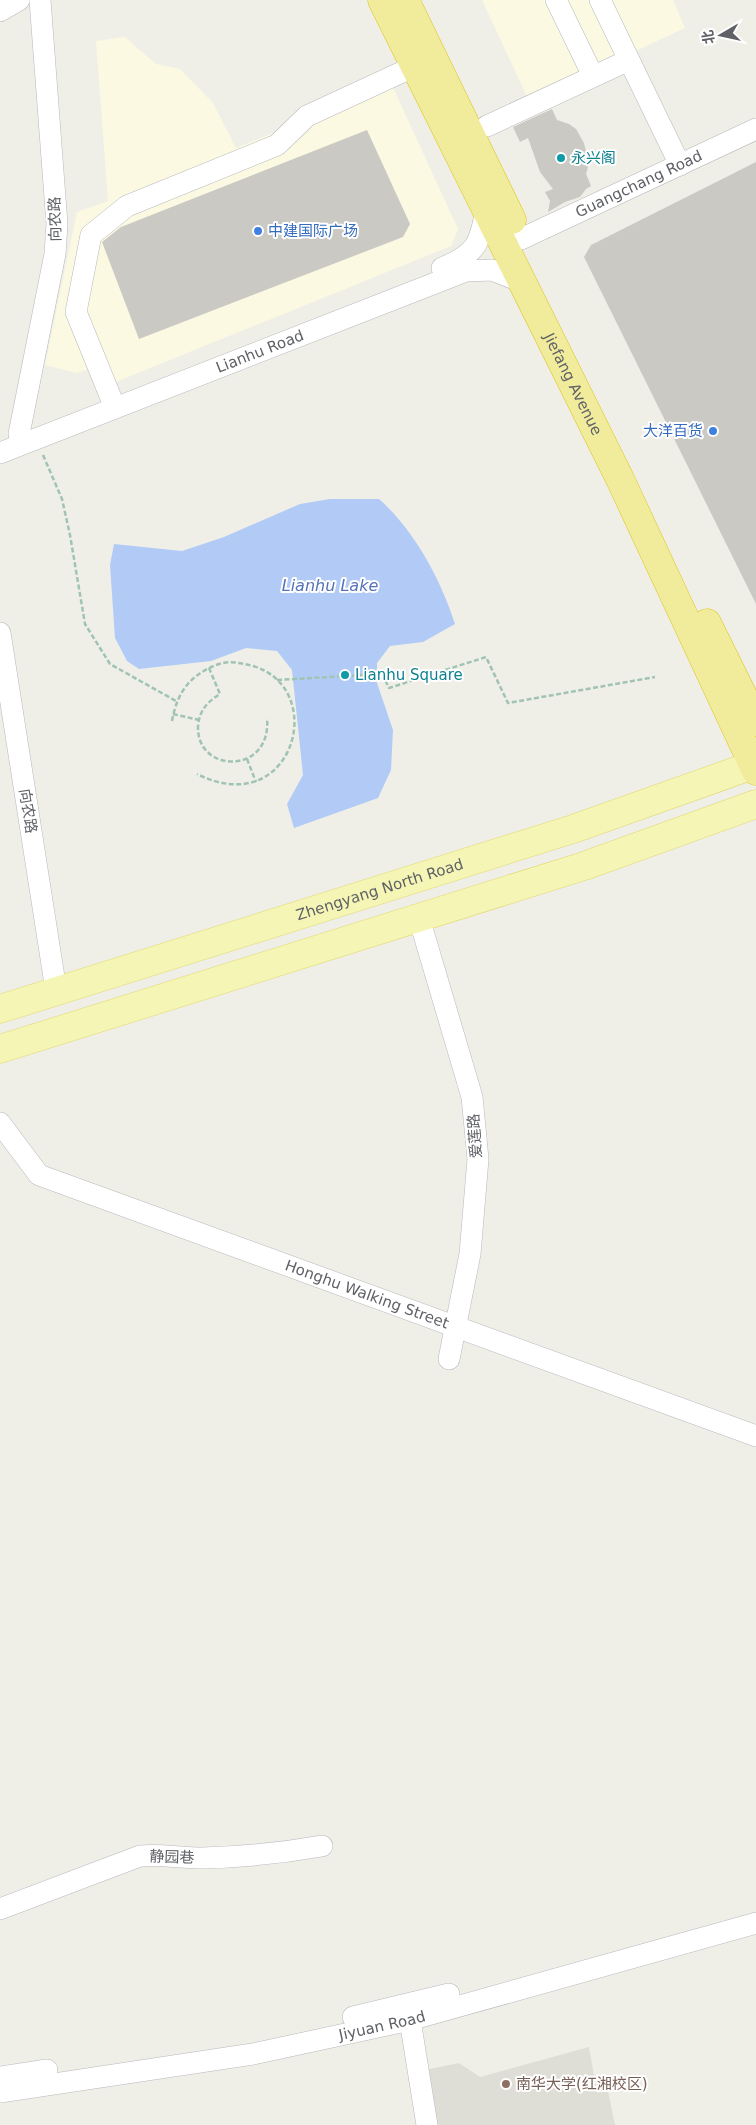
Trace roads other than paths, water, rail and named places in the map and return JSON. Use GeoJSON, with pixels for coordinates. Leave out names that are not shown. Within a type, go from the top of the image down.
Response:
{"type":"FeatureCollection","features":[{"type":"Feature","properties":{"kind":"highway","name":"Jiefang Avenue"},"geometry":{"type":"LineString","coordinates":[[382,0],[620,479],[755,767]]}},
{"type":"Feature","properties":{"kind":"highway","name":"Jiefang Avenue"},"geometry":{"type":"LineString","coordinates":[[405,0],[756,722]]}},
{"type":"Feature","properties":{"kind":"main road","name":"Zhengyang North Road"},"geometry":{"type":"LineString","coordinates":[[0,1009],[573,829],[755,767]]}},
{"type":"Feature","properties":{"kind":"main road"},"geometry":{"type":"LineString","coordinates":[[0,1049],[584,866],[756,804]]}},
{"type":"Feature","properties":{"kind":"street"},"geometry":{"type":"LineString","coordinates":[[0,11],[19,0]]}},
{"type":"Feature","properties":{"kind":"street","name":"向农路"},"geometry":{"type":"LineString","coordinates":[[18,438],[55,254],[57,224],[40,0]]}},
{"type":"Feature","properties":{"kind":"street"},"geometry":{"type":"LineString","coordinates":[[556,0],[593,76]]}},
{"type":"Feature","properties":{"kind":"street"},"geometry":{"type":"LineString","coordinates":[[600,0],[680,165]]}},
{"type":"Feature","properties":{"kind":"street"},"geometry":{"type":"LineString","coordinates":[[487,126],[629,60]]}},
{"type":"Feature","properties":{"kind":"street"},"geometry":{"type":"LineString","coordinates":[[112,398],[76,312],[91,235],[127,206],[277,144],[307,116],[415,66]]}},
{"type":"Feature","properties":{"kind":"street","name":"Guangchang Road"},"geometry":{"type":"LineString","coordinates":[[521,239],[756,129]]}},
{"type":"Feature","properties":{"kind":"street","name":"Lianhu Road"},"geometry":{"type":"LineString","coordinates":[[0,453],[18,438],[112,398],[462,260],[481,239],[486,210]]}},
{"type":"Feature","properties":{"kind":"street"},"geometry":{"type":"LineString","coordinates":[[57,224],[91,235]]}},
{"type":"Feature","properties":{"kind":"street","name":"Lianhu Road"},"geometry":{"type":"LineString","coordinates":[[18,438],[466,270],[492,270],[520,281]]}},
{"type":"Feature","properties":{"kind":"street","name":"向农路"},"geometry":{"type":"LineString","coordinates":[[0,633],[56,990]]}},
{"type":"Feature","properties":{"kind":"street","name":"爱莲路"},"geometry":{"type":"LineString","coordinates":[[419,918],[472,1097],[478,1159],[470,1254],[449,1359]]}},
{"type":"Feature","properties":{"kind":"street","name":"Honghu Walking Street"},"geometry":{"type":"LineString","coordinates":[[0,1123],[39,1175],[419,1316],[455,1327],[756,1436]]}},
{"type":"Feature","properties":{"kind":"street","name":"静园巷"},"geometry":{"type":"LineString","coordinates":[[0,1909],[140,1856],[158,1854],[200,1858],[269,1855],[322,1846]]}},
{"type":"Feature","properties":{"kind":"street","name":"Jiyuan Road"},"geometry":{"type":"LineString","coordinates":[[0,2077],[250,2040],[406,2005],[756,1910]]}},
{"type":"Feature","properties":{"kind":"street","name":"Jiyuan Road"},"geometry":{"type":"LineString","coordinates":[[0,2092],[254,2054],[410,2020],[756,1923]]}},
{"type":"Feature","properties":{"kind":"street"},"geometry":{"type":"LineString","coordinates":[[410,2020],[427,2125]]}},
{"type":"Feature","properties":{"kind":"water","name":"Lianhu Lake"},"geometry":{"type":"Polygon","coordinates":[[[330,499],[379,499],[392,512],[425,557],[442,590],[455,624],[423,642],[390,646],[377,663],[377,683],[393,730],[391,770],[378,798],[294,828],[287,804],[303,775],[292,670],[277,651],[246,648],[211,661],[139,669],[127,661],[115,638],[110,565],[114,544],[182,551],[224,537],[300,504],[330,499]]]}},
{"type":"Feature","properties":{"kind":"place","name":"永兴阁"},"geometry":{"type":"Point","coordinates":[561,158]}},
{"type":"Feature","properties":{"kind":"place","name":"中建国际广场"},"geometry":{"type":"Point","coordinates":[258,231]}},
{"type":"Feature","properties":{"kind":"place","name":"大洋百货"},"geometry":{"type":"Point","coordinates":[713,431]}},
{"type":"Feature","properties":{"kind":"place","name":"Lianhu Square"},"geometry":{"type":"Point","coordinates":[345,675]}},
{"type":"Feature","properties":{"kind":"place","name":"南华大学(红湘校区)"},"geometry":{"type":"Point","coordinates":[506,2084]}}]}
